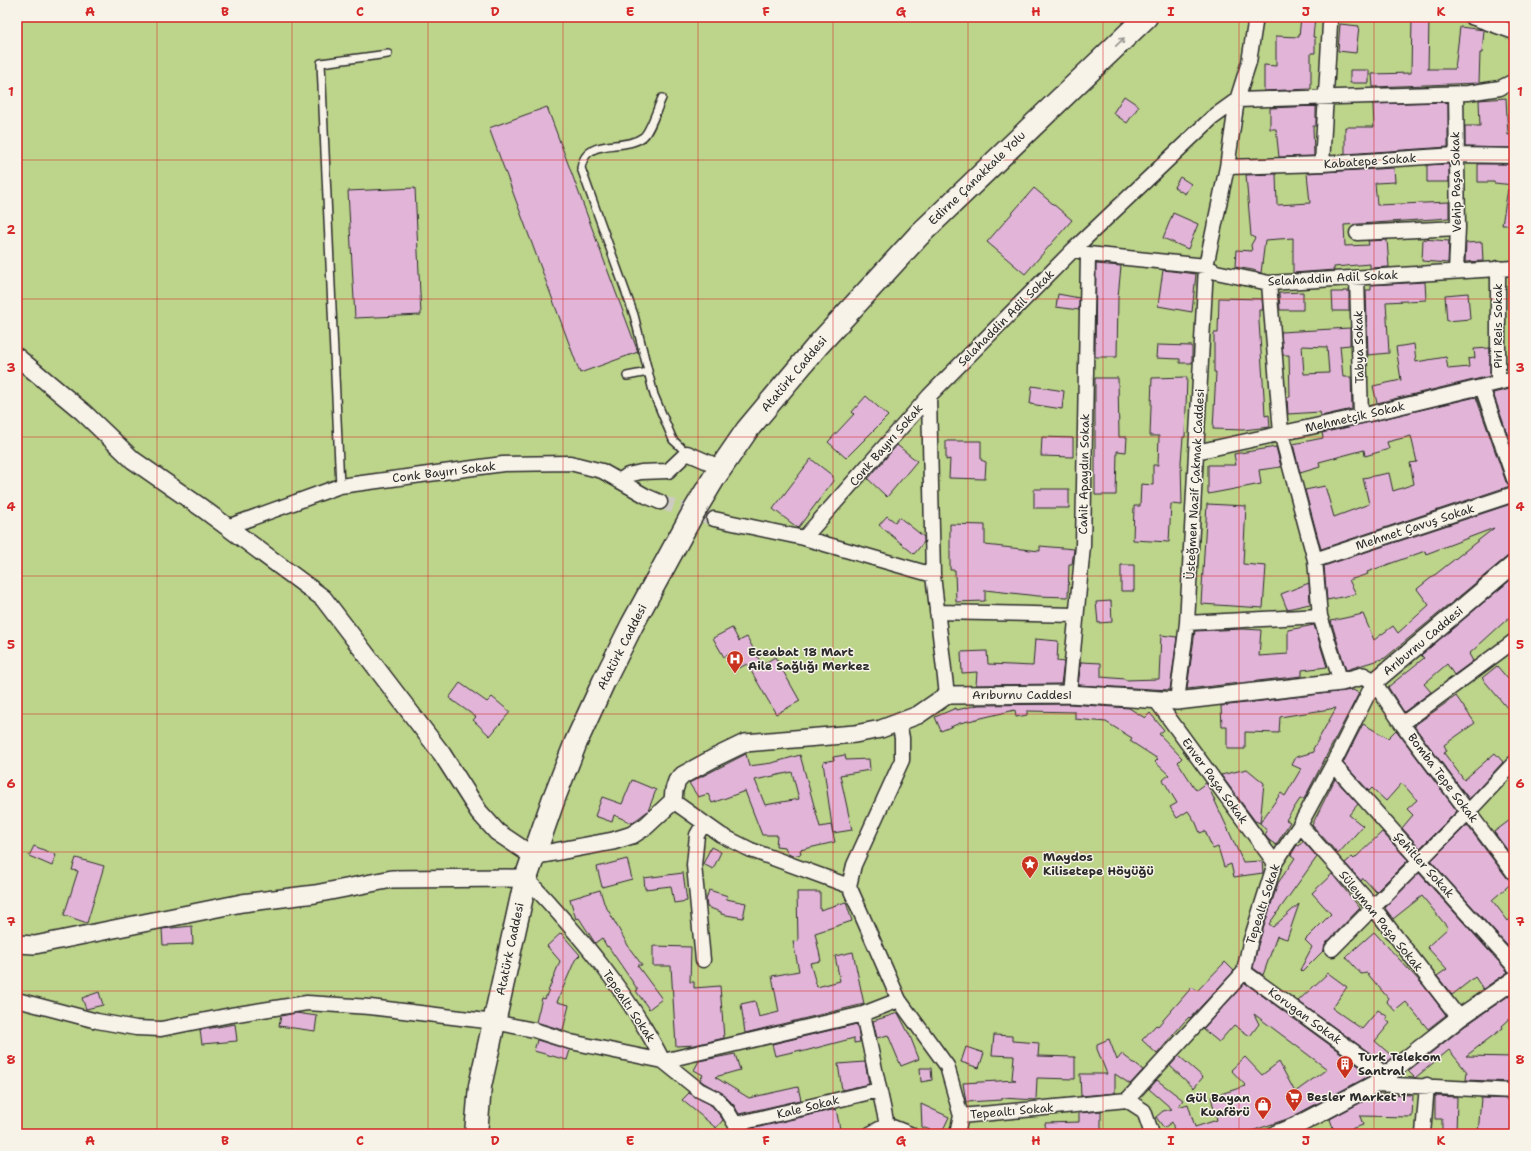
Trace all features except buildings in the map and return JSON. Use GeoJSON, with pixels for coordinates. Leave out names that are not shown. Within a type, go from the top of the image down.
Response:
{"type":"FeatureCollection","features":[{"type":"Feature","properties":{"kind":"main road","name":"Edirne Çanakkale Yolu"},"geometry":{"type":"LineString","coordinates":[[920,234],[1124,17]]}},
{"type":"Feature","properties":{"kind":"main road","name":"Edirne Çanakkale Yolu"},"geometry":{"type":"LineString","coordinates":[[920,234],[1146,17]]}},
{"type":"Feature","properties":{"kind":"main road","name":"Atatürk Caddesi"},"geometry":{"type":"LineString","coordinates":[[476,1134],[480,1086],[526,878],[576,742],[604,681],[632,625],[675,546],[722,468],[747,430],[783,384],[920,234]]}},
{"type":"Feature","properties":{"kind":"street","name":"Üsteğmen Nazif Çakmak Caddesi"},"geometry":{"type":"LineString","coordinates":[[1177,701],[1187,623],[1206,266],[1227,167],[1237,100],[1249,62],[1256,17]]}},
{"type":"Feature","properties":{"kind":"street"},"geometry":{"type":"LineString","coordinates":[[1471,17],[1514,32]]}},
{"type":"Feature","properties":{"kind":"street"},"geometry":{"type":"LineString","coordinates":[[1322,164],[1330,24]]}},
{"type":"Feature","properties":{"kind":"street"},"geometry":{"type":"LineString","coordinates":[[1074,249],[1212,118],[1237,100],[1456,94],[1483,92],[1500,88],[1514,81]]}},
{"type":"Feature","properties":{"kind":"street","name":"Vehip Paşa Sokak"},"geometry":{"type":"LineString","coordinates":[[1456,94],[1458,228],[1456,270]]}},
{"type":"Feature","properties":{"kind":"street","name":"Kabatepe Sokak"},"geometry":{"type":"LineString","coordinates":[[1227,167],[1322,164],[1456,156],[1514,156]]}},
{"type":"Feature","properties":{"kind":"street"},"geometry":{"type":"LineString","coordinates":[[1358,232],[1458,228]]}},
{"type":"Feature","properties":{"kind":"street","name":"Selahaddin Adil Sokak"},"geometry":{"type":"LineString","coordinates":[[929,396],[1074,249],[1088,254],[1206,266],[1216,272],[1269,283],[1456,270],[1514,268]]}},
{"type":"Feature","properties":{"kind":"street","name":"Cahit Apaydın Sokak"},"geometry":{"type":"LineString","coordinates":[[1069,694],[1075,615],[1083,546],[1088,254]]}},
{"type":"Feature","properties":{"kind":"street","name":"Piri Reis Sokak"},"geometry":{"type":"LineString","coordinates":[[1498,268],[1498,383]]}},
{"type":"Feature","properties":{"kind":"street","name":"Tabya Sokak"},"geometry":{"type":"LineString","coordinates":[[1358,278],[1361,416]]}},
{"type":"Feature","properties":{"kind":"street"},"geometry":{"type":"LineString","coordinates":[[1269,283],[1281,433],[1315,560],[1320,616],[1341,682]]}},
{"type":"Feature","properties":{"kind":"street"},"geometry":{"type":"LineString","coordinates":[[17,357],[84,412],[133,460],[227,526],[323,598],[442,754],[479,812],[496,832],[533,856],[614,841],[632,835],[646,826],[673,801],[677,781],[683,775],[745,743],[855,734],[881,729],[918,715],[947,696]]}},
{"type":"Feature","properties":{"kind":"street","name":"Mehmetçik Sokak"},"geometry":{"type":"LineString","coordinates":[[1196,452],[1361,416],[1514,379]]}},
{"type":"Feature","properties":{"kind":"street"},"geometry":{"type":"LineString","coordinates":[[1482,387],[1514,479]]}},
{"type":"Feature","properties":{"kind":"street","name":"Conk Bayırı Sokak"},"geometry":{"type":"LineString","coordinates":[[804,538],[929,396]]}},
{"type":"Feature","properties":{"kind":"street","name":"Conk Bayırı Sokak"},"geometry":{"type":"LineString","coordinates":[[929,396],[933,575],[947,696]]}},
{"type":"Feature","properties":{"kind":"street"},"geometry":{"type":"LineString","coordinates":[[619,481],[628,475],[642,472],[668,471],[687,454],[722,468]]}},
{"type":"Feature","properties":{"kind":"street","name":"Conk Bayırı Sokak"},"geometry":{"type":"LineString","coordinates":[[227,526],[340,486],[503,464],[570,463],[602,471],[646,496],[660,502]]}},
{"type":"Feature","properties":{"kind":"street","name":"Mehmet Çavuş Sokak"},"geometry":{"type":"LineString","coordinates":[[1315,560],[1514,494]]}},
{"type":"Feature","properties":{"kind":"street"},"geometry":{"type":"LineString","coordinates":[[714,519],[804,538],[933,575]]}},
{"type":"Feature","properties":{"kind":"street","name":"Arıburnu Caddesi"},"geometry":{"type":"LineString","coordinates":[[947,696],[1069,694],[1177,701],[1341,682],[1363,676],[1374,682],[1514,564]]}},
{"type":"Feature","properties":{"kind":"street"},"geometry":{"type":"LineString","coordinates":[[937,612],[1075,615]]}},
{"type":"Feature","properties":{"kind":"street"},"geometry":{"type":"LineString","coordinates":[[1187,623],[1320,616]]}},
{"type":"Feature","properties":{"kind":"street"},"geometry":{"type":"LineString","coordinates":[[1402,724],[1514,641]]}},
{"type":"Feature","properties":{"kind":"street","name":"Bomba Tepe Sokak"},"geometry":{"type":"LineString","coordinates":[[1374,682],[1402,724],[1469,811],[1514,873]]}},
{"type":"Feature","properties":{"kind":"street","name":"Tepealtı Sokak"},"geometry":{"type":"LineString","coordinates":[[1244,972],[1250,943],[1275,863],[1300,825],[1333,764],[1374,682]]}},
{"type":"Feature","properties":{"kind":"street","name":"Enver Paşa Sokak"},"geometry":{"type":"LineString","coordinates":[[1155,699],[1275,863]]}},
{"type":"Feature","properties":{"kind":"street"},"geometry":{"type":"LineString","coordinates":[[673,801],[721,835],[751,850],[850,886],[854,866],[902,760],[902,738],[899,723]]}},
{"type":"Feature","properties":{"kind":"street"},"geometry":{"type":"LineString","coordinates":[[1332,949],[1469,811],[1514,763]]}},
{"type":"Feature","properties":{"kind":"street","name":"Şehitler Sokak"},"geometry":{"type":"LineString","coordinates":[[1333,764],[1514,966]]}},
{"type":"Feature","properties":{"kind":"street"},"geometry":{"type":"LineString","coordinates":[[703,960],[694,866],[697,835],[704,823]]}},
{"type":"Feature","properties":{"kind":"street","name":"Süleyman Paşa Sokak"},"geometry":{"type":"LineString","coordinates":[[1300,825],[1373,907],[1459,1018]]}},
{"type":"Feature","properties":{"kind":"street"},"geometry":{"type":"LineString","coordinates":[[17,944],[35,945],[242,903],[315,894],[392,879],[526,878]]}},
{"type":"Feature","properties":{"kind":"street","name":"Tepealtı Sokak"},"geometry":{"type":"LineString","coordinates":[[526,878],[563,916],[600,964],[646,1028],[663,1061]]}},
{"type":"Feature","properties":{"kind":"street","name":"Tepealtı Sokak"},"geometry":{"type":"LineString","coordinates":[[850,886],[898,1000],[947,1066],[961,1116],[1127,1100]]}},
{"type":"Feature","properties":{"kind":"street"},"geometry":{"type":"LineString","coordinates":[[1152,1134],[1144,1111],[1127,1100],[1244,972]]}},
{"type":"Feature","properties":{"kind":"street","name":"Korugan Sokak"},"geometry":{"type":"LineString","coordinates":[[1244,972],[1381,1080]]}},
{"type":"Feature","properties":{"kind":"street"},"geometry":{"type":"LineString","coordinates":[[1276,1134],[1294,1130],[1381,1080],[1459,1018],[1514,980]]}},
{"type":"Feature","properties":{"kind":"street"},"geometry":{"type":"LineString","coordinates":[[17,1000],[98,1021],[136,1028],[162,1029],[231,1015],[307,1003],[370,1007],[494,1022],[534,1030],[571,1042],[663,1061],[862,1014],[898,1000]]}},
{"type":"Feature","properties":{"kind":"street"},"geometry":{"type":"LineString","coordinates":[[862,1014],[887,1125]]}},
{"type":"Feature","properties":{"kind":"street"},"geometry":{"type":"LineString","coordinates":[[663,1061],[699,1090],[717,1099],[738,1129]]}},
{"type":"Feature","properties":{"kind":"street"},"geometry":{"type":"LineString","coordinates":[[1381,1080],[1427,1085],[1514,1090]]}},
{"type":"Feature","properties":{"kind":"street"},"geometry":{"type":"LineString","coordinates":[[1423,1134],[1427,1085]]}},
{"type":"Feature","properties":{"kind":"street","name":"Kale Sokak"},"geometry":{"type":"LineString","coordinates":[[738,1129],[879,1090]]}},
{"type":"Feature","properties":{"kind":"street"},"geometry":{"type":"LineString","coordinates":[[957,1134],[961,1116]]}},
{"type":"Feature","properties":{"kind":"street"},"geometry":{"type":"LineString","coordinates":[[870,1134],[887,1125],[910,1134]]}},
{"type":"Feature","properties":{"kind":"lane"},"geometry":{"type":"LineString","coordinates":[[340,486],[321,63],[388,54]]}},
{"type":"Feature","properties":{"kind":"lane"},"geometry":{"type":"LineString","coordinates":[[662,98],[645,136],[631,143],[593,148],[584,157],[581,168],[634,315],[654,396],[673,440],[687,454]]}},
{"type":"Feature","properties":{"kind":"lane"},"geometry":{"type":"LineString","coordinates":[[627,376],[648,372]]}},
{"type":"Feature","properties":{"kind":"green space"},"geometry":{"type":"Polygon","coordinates":[[[17,17],[1514,17],[1514,1134],[17,1134],[17,17]]]}},
{"type":"Feature","properties":{"kind":"tunnel"},"geometry":{"type":"LineString","coordinates":[[660,502],[714,519]]}},
{"type":"Feature","properties":{"kind":"place","name":"Eceabat 18 Mart Aile Sağlığı Merkez"},"geometry":{"type":"Point","coordinates":[735,674]}},
{"type":"Feature","properties":{"kind":"place","name":"Maydos Kilisetepe Höyüğü"},"geometry":{"type":"Point","coordinates":[1030,879]}},
{"type":"Feature","properties":{"kind":"place","name":"Turk Telekom Santral"},"geometry":{"type":"Point","coordinates":[1345,1079]}},
{"type":"Feature","properties":{"kind":"place","name":"Besler Market 1"},"geometry":{"type":"Point","coordinates":[1294,1112]}},
{"type":"Feature","properties":{"kind":"place","name":"Gül Bayan Kuaförü"},"geometry":{"type":"Point","coordinates":[1263,1120]}}]}
